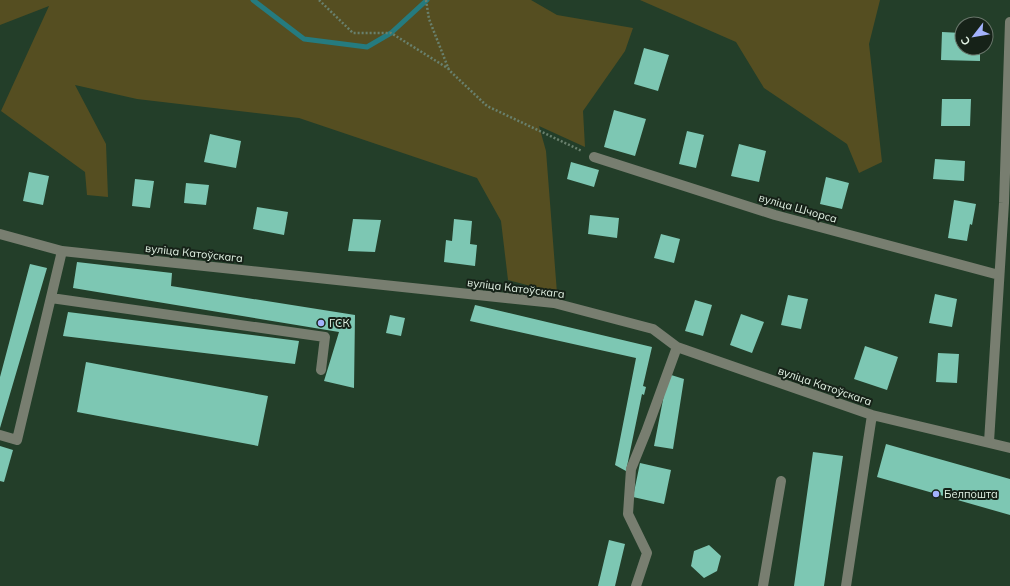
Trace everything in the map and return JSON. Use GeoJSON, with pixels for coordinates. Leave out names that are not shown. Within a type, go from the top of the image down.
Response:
{"type":"FeatureCollection","features":[{"type":"Feature","properties":{"kind":"street"},"geometry":{"type":"LineString","coordinates":[[989,442],[999,275],[1007,204],[1010,22]]}},
{"type":"Feature","properties":{"kind":"street","name":"вуліца Шчорса"},"geometry":{"type":"LineString","coordinates":[[594,157],[775,215],[999,275]]}},
{"type":"Feature","properties":{"kind":"street","name":"вуліца Катоўскага"},"geometry":{"type":"LineString","coordinates":[[0,234],[62,251],[554,303],[653,330],[677,347],[872,415],[1010,448]]}},
{"type":"Feature","properties":{"kind":"street"},"geometry":{"type":"LineString","coordinates":[[0,435],[17,440],[62,251]]}},
{"type":"Feature","properties":{"kind":"street"},"geometry":{"type":"LineString","coordinates":[[51,298],[324,337],[321,370]]}},
{"type":"Feature","properties":{"kind":"street"},"geometry":{"type":"LineString","coordinates":[[636,586],[647,552],[628,514],[631,469],[677,347]]}},
{"type":"Feature","properties":{"kind":"street"},"geometry":{"type":"LineString","coordinates":[[846,586],[872,415]]}},
{"type":"Feature","properties":{"kind":"street"},"geometry":{"type":"LineString","coordinates":[[763,586],[781,480]]}},
{"type":"Feature","properties":{"kind":"path"},"geometry":{"type":"LineString","coordinates":[[319,0],[353,33],[391,33],[449,70],[487,106],[594,157]]}},
{"type":"Feature","properties":{"kind":"path"},"geometry":{"type":"LineString","coordinates":[[426,0],[429,19],[449,70]]}},
{"type":"Feature","properties":{"kind":"shaded area"},"geometry":{"type":"Polygon","coordinates":[[[0,0],[531,0],[557,15],[633,28],[625,51],[583,111],[585,147],[539,126],[546,151],[557,293],[508,280],[501,221],[477,178],[299,118],[137,99],[75,85],[106,144],[108,197],[87,195],[85,172],[1,111],[49,6],[0,25],[0,0]]]}},
{"type":"Feature","properties":{"kind":"shaded area"},"geometry":{"type":"Polygon","coordinates":[[[640,0],[880,0],[869,44],[882,162],[859,173],[847,144],[764,88],[736,42],[640,0]]]}},
{"type":"Feature","properties":{"kind":"building"},"geometry":{"type":"Polygon","coordinates":[[[942,32],[954,33],[954,56],[980,56],[980,61],[941,60],[942,32]]]}},
{"type":"Feature","properties":{"kind":"building"},"geometry":{"type":"Polygon","coordinates":[[[644,48],[669,55],[658,91],[634,84],[644,48]]]}},
{"type":"Feature","properties":{"kind":"building"},"geometry":{"type":"Polygon","coordinates":[[[942,99],[971,99],[970,126],[941,126],[942,99]]]}},
{"type":"Feature","properties":{"kind":"building"},"geometry":{"type":"Polygon","coordinates":[[[614,110],[646,119],[635,156],[604,147],[614,110]]]}},
{"type":"Feature","properties":{"kind":"building"},"geometry":{"type":"Polygon","coordinates":[[[687,131],[704,135],[696,168],[679,164],[687,131]]]}},
{"type":"Feature","properties":{"kind":"building"},"geometry":{"type":"Polygon","coordinates":[[[210,134],[241,141],[236,168],[204,162],[210,134]]]}},
{"type":"Feature","properties":{"kind":"building"},"geometry":{"type":"Polygon","coordinates":[[[739,144],[766,151],[759,182],[731,176],[739,144]]]}},
{"type":"Feature","properties":{"kind":"building"},"geometry":{"type":"Polygon","coordinates":[[[935,159],[965,161],[964,181],[933,179],[935,159]]]}},
{"type":"Feature","properties":{"kind":"building"},"geometry":{"type":"Polygon","coordinates":[[[571,162],[599,170],[594,187],[567,179],[571,162]]]}},
{"type":"Feature","properties":{"kind":"building"},"geometry":{"type":"Polygon","coordinates":[[[29,172],[49,176],[43,205],[23,201],[29,172]]]}},
{"type":"Feature","properties":{"kind":"building"},"geometry":{"type":"Polygon","coordinates":[[[826,177],[849,183],[842,209],[820,204],[826,177]]]}},
{"type":"Feature","properties":{"kind":"building"},"geometry":{"type":"Polygon","coordinates":[[[135,179],[154,181],[150,208],[132,206],[135,179]]]}},
{"type":"Feature","properties":{"kind":"building"},"geometry":{"type":"Polygon","coordinates":[[[186,183],[209,185],[206,205],[184,203],[186,183]]]}},
{"type":"Feature","properties":{"kind":"building"},"geometry":{"type":"Polygon","coordinates":[[[954,200],[976,204],[967,241],[948,238],[954,200]]]}},
{"type":"Feature","properties":{"kind":"building"},"geometry":{"type":"Polygon","coordinates":[[[257,207],[288,212],[284,235],[253,229],[257,207]]]}},
{"type":"Feature","properties":{"kind":"building"},"geometry":{"type":"Polygon","coordinates":[[[590,215],[619,218],[617,238],[588,234],[590,215]]]}},
{"type":"Feature","properties":{"kind":"building"},"geometry":{"type":"Polygon","coordinates":[[[353,219],[381,220],[375,252],[348,251],[353,219]]]}},
{"type":"Feature","properties":{"kind":"building"},"geometry":{"type":"Polygon","coordinates":[[[454,219],[472,221],[470,244],[477,245],[475,266],[444,262],[446,240],[452,241],[454,219]]]}},
{"type":"Feature","properties":{"kind":"building"},"geometry":{"type":"Polygon","coordinates":[[[661,234],[680,239],[674,263],[654,258],[661,234]]]}},
{"type":"Feature","properties":{"kind":"building","name":"ГСК"},"geometry":{"type":"Polygon","coordinates":[[[77,262],[172,273],[171,286],[355,315],[354,388],[324,381],[339,332],[73,288],[77,262]]]}},
{"type":"Feature","properties":{"kind":"building"},"geometry":{"type":"Polygon","coordinates":[[[30,264],[47,268],[0,428],[0,377],[30,264]]]}},
{"type":"Feature","properties":{"kind":"building"},"geometry":{"type":"Polygon","coordinates":[[[935,294],[957,299],[952,327],[929,323],[935,294]]]}},
{"type":"Feature","properties":{"kind":"building"},"geometry":{"type":"Polygon","coordinates":[[[788,295],[808,299],[801,329],[781,325],[788,295]]]}},
{"type":"Feature","properties":{"kind":"building"},"geometry":{"type":"Polygon","coordinates":[[[695,300],[712,305],[703,336],[685,331],[695,300]]]}},
{"type":"Feature","properties":{"kind":"building"},"geometry":{"type":"Polygon","coordinates":[[[475,305],[652,347],[643,386],[646,387],[644,395],[642,394],[626,471],[615,465],[636,358],[470,321],[475,305]]]}},
{"type":"Feature","properties":{"kind":"building"},"geometry":{"type":"Polygon","coordinates":[[[68,312],[299,341],[295,364],[63,336],[68,312]]]}},
{"type":"Feature","properties":{"kind":"building"},"geometry":{"type":"Polygon","coordinates":[[[741,314],[764,322],[752,353],[730,345],[741,314]]]}},
{"type":"Feature","properties":{"kind":"building"},"geometry":{"type":"Polygon","coordinates":[[[390,315],[405,318],[401,336],[386,333],[390,315]]]}},
{"type":"Feature","properties":{"kind":"building"},"geometry":{"type":"Polygon","coordinates":[[[865,346],[898,357],[887,390],[854,379],[865,346]]]}},
{"type":"Feature","properties":{"kind":"building"},"geometry":{"type":"Polygon","coordinates":[[[938,353],[959,354],[957,383],[936,382],[938,353]]]}},
{"type":"Feature","properties":{"kind":"building"},"geometry":{"type":"Polygon","coordinates":[[[86,362],[268,396],[258,446],[77,412],[86,362]]]}},
{"type":"Feature","properties":{"kind":"building"},"geometry":{"type":"Polygon","coordinates":[[[668,374],[684,379],[673,449],[654,446],[668,374]]]}},
{"type":"Feature","properties":{"kind":"building"},"geometry":{"type":"Polygon","coordinates":[[[886,444],[1010,479],[1010,515],[877,477],[886,444]]]}},
{"type":"Feature","properties":{"kind":"building"},"geometry":{"type":"Polygon","coordinates":[[[0,446],[13,450],[4,482],[0,481],[0,446]]]}},
{"type":"Feature","properties":{"kind":"building"},"geometry":{"type":"Polygon","coordinates":[[[813,452],[843,456],[824,586],[794,586],[813,452]]]}},
{"type":"Feature","properties":{"kind":"building"},"geometry":{"type":"Polygon","coordinates":[[[640,463],[671,470],[664,504],[633,497],[640,463]]]}},
{"type":"Feature","properties":{"kind":"building"},"geometry":{"type":"Polygon","coordinates":[[[609,540],[625,544],[615,586],[598,586],[609,540]]]}},
{"type":"Feature","properties":{"kind":"building"},"geometry":{"type":"Polygon","coordinates":[[[709,545],[721,556],[717,571],[704,578],[691,566],[694,551],[709,545]]]}},
{"type":"Feature","properties":{"kind":"waterway"},"geometry":{"type":"LineString","coordinates":[[253,0],[304,39],[367,47],[391,33],[427,0]]}},
{"type":"Feature","properties":{"kind":"place","name":"ГСК"},"geometry":{"type":"Point","coordinates":[321,323]}},
{"type":"Feature","properties":{"kind":"place","name":"Белпошта"},"geometry":{"type":"Point","coordinates":[936,494]}}]}
